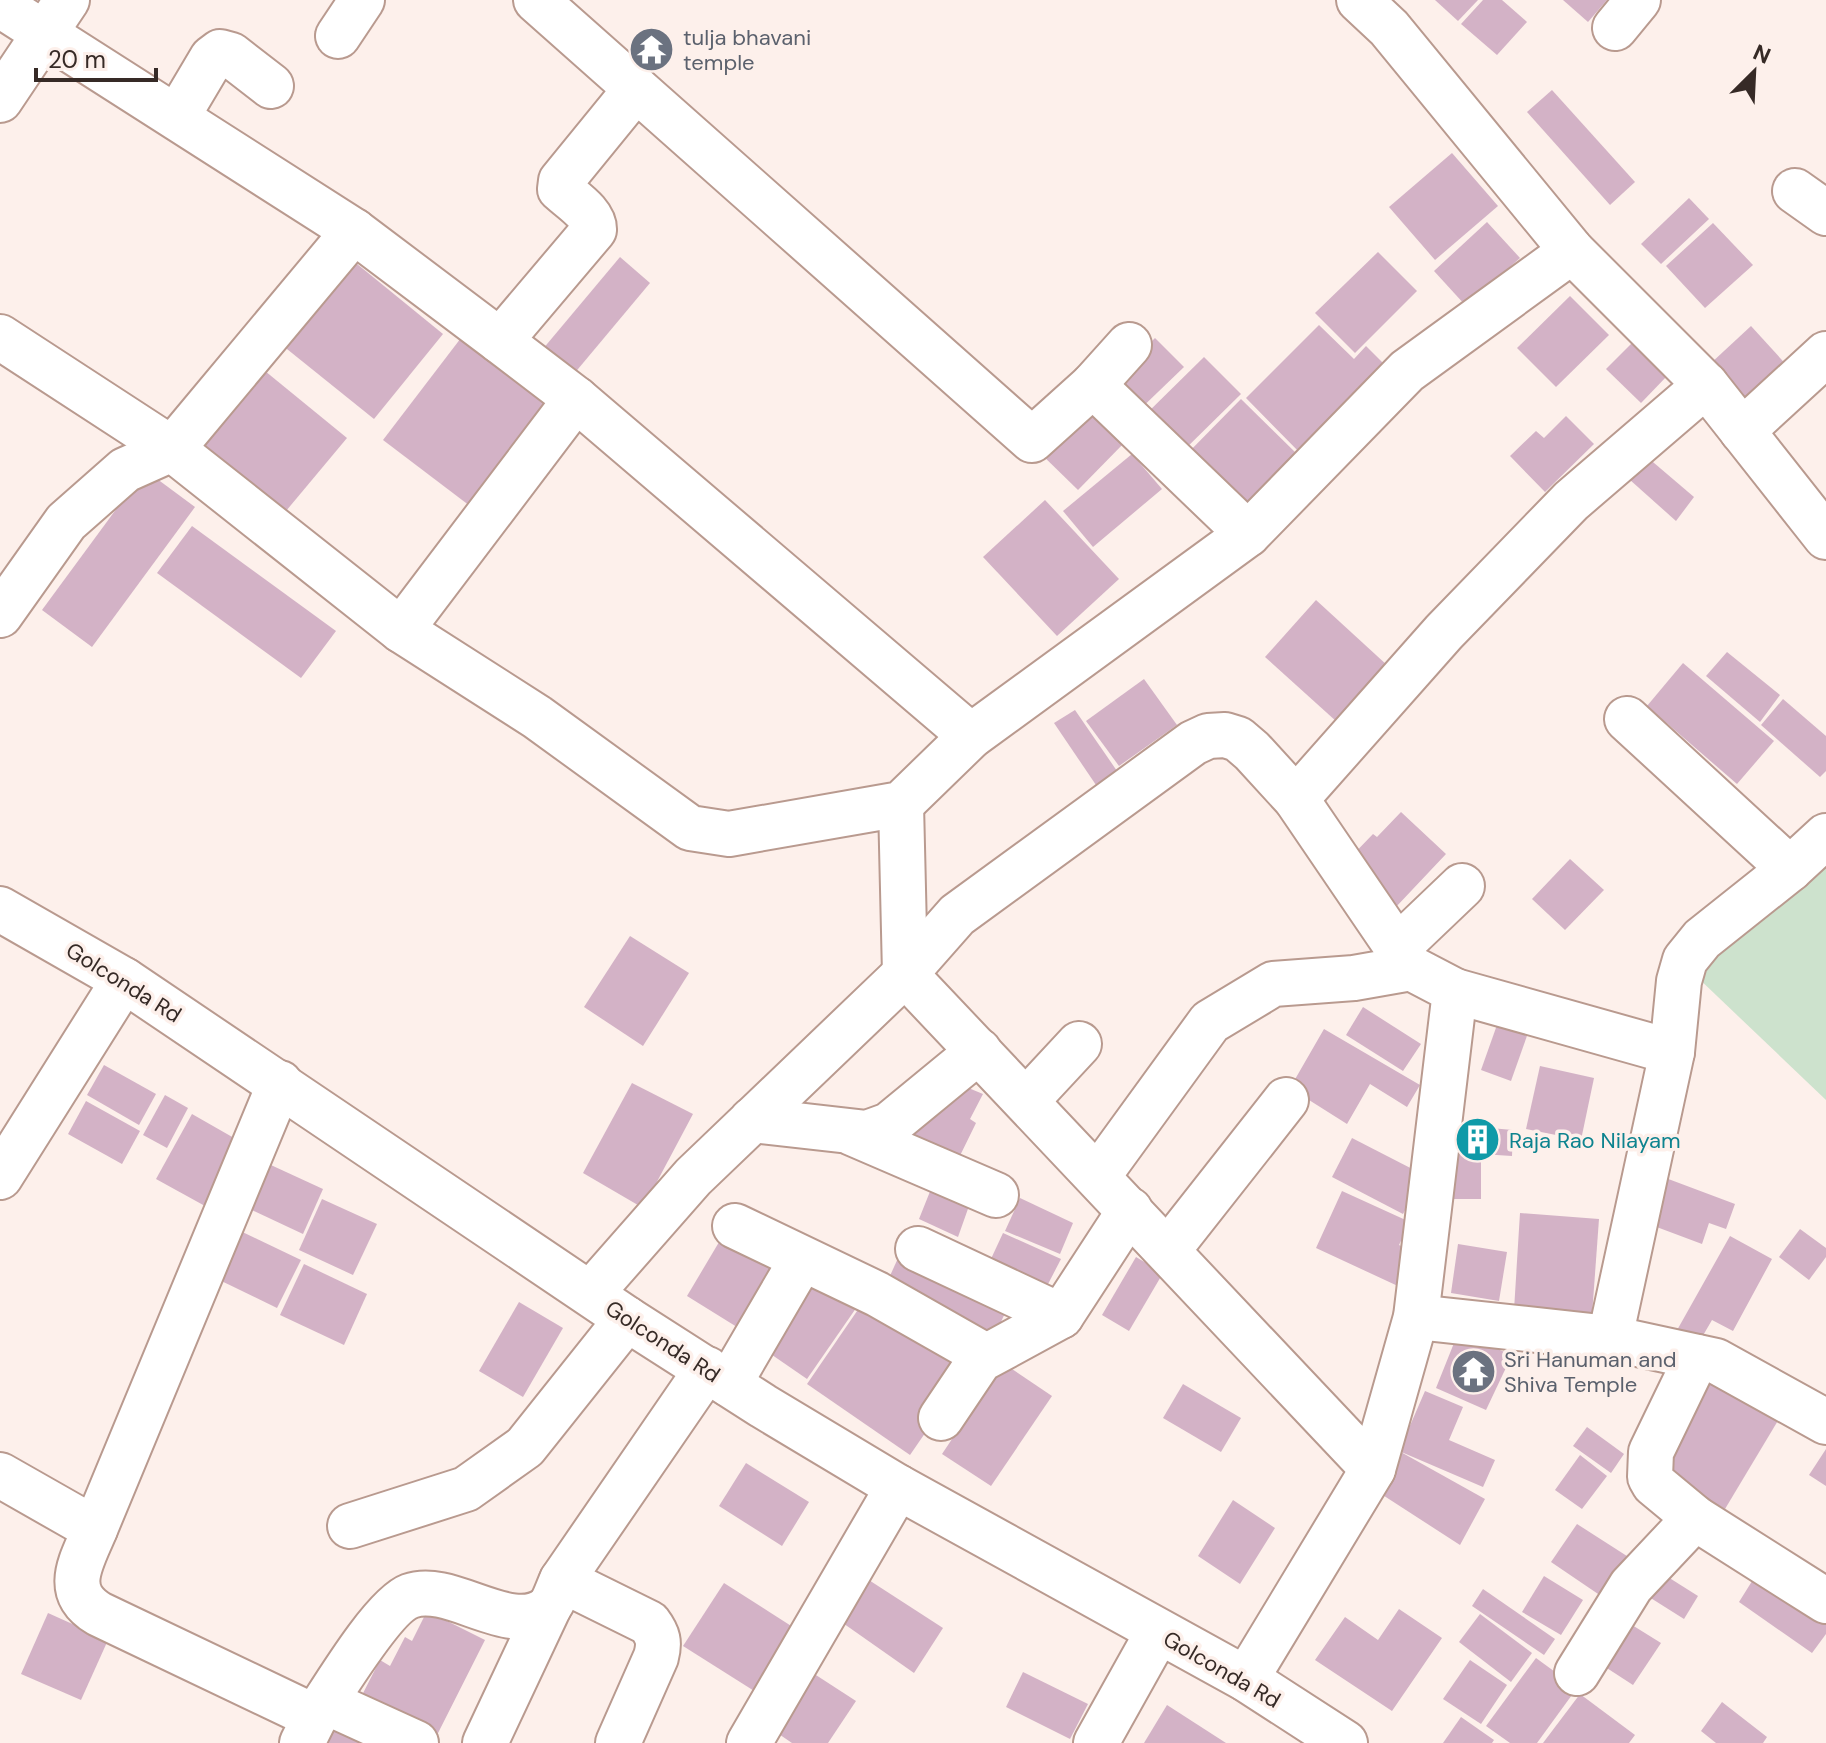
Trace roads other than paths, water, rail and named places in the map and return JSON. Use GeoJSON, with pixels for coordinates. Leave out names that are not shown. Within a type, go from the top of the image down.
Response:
{"type":"FeatureCollection","features":[{"type":"Feature","properties":{"kind":"street"},"geometry":{"type":"LineString","coordinates":[[338,36],[362,0]]}},
{"type":"Feature","properties":{"kind":"street"},"geometry":{"type":"LineString","coordinates":[[536,0],[1032,440],[1093,385],[1129,345]]}},
{"type":"Feature","properties":{"kind":"street"},"geometry":{"type":"LineString","coordinates":[[1359,0],[1389,28],[1572,251],[1706,385],[1826,537]]}},
{"type":"Feature","properties":{"kind":"street"},"geometry":{"type":"LineString","coordinates":[[0,5],[56,16],[177,117],[354,231],[576,399],[971,736]]}},
{"type":"Feature","properties":{"kind":"street"},"geometry":{"type":"LineString","coordinates":[[0,100],[56,16]]}},
{"type":"Feature","properties":{"kind":"street"},"geometry":{"type":"LineString","coordinates":[[177,117],[212,58],[220,52],[231,55],[271,86]]}},
{"type":"Feature","properties":{"kind":"street"},"geometry":{"type":"LineString","coordinates":[[500,341],[594,230],[594,221],[560,189],[561,181],[636,89]]}},
{"type":"Feature","properties":{"kind":"street"},"geometry":{"type":"LineString","coordinates":[[0,615],[66,522],[125,470],[172,449],[354,231]]}},
{"type":"Feature","properties":{"kind":"street"},"geometry":{"type":"LineString","coordinates":[[0,337],[172,449],[401,630],[537,717],[690,828],[729,834],[901,804],[971,736],[1248,534],[1407,371],[1572,251]]}},
{"type":"Feature","properties":{"kind":"street"},"geometry":{"type":"LineString","coordinates":[[1742,431],[1826,354]]}},
{"type":"Feature","properties":{"kind":"street"},"geometry":{"type":"LineString","coordinates":[[1093,385],[1248,534]]}},
{"type":"Feature","properties":{"kind":"street"},"geometry":{"type":"LineString","coordinates":[[1296,799],[1444,632],[1571,501],[1706,385]]}},
{"type":"Feature","properties":{"kind":"street"},"geometry":{"type":"LineString","coordinates":[[401,630],[576,399]]}},
{"type":"Feature","properties":{"kind":"street"},"geometry":{"type":"LineString","coordinates":[[1627,719],[1790,869]]}},
{"type":"Feature","properties":{"kind":"street"},"geometry":{"type":"LineString","coordinates":[[591,1293],[693,1177],[905,974],[957,915],[1201,739],[1225,735],[1238,739],[1252,751],[1296,799],[1404,958],[1455,991],[1672,1052]]}},
{"type":"Feature","properties":{"kind":"street"},"geometry":{"type":"LineString","coordinates":[[901,804],[905,974],[1373,1469]]}},
{"type":"Feature","properties":{"kind":"street"},"geometry":{"type":"LineString","coordinates":[[1610,1338],[1672,1052],[1679,981],[1685,960],[1702,939],[1826,836]]}},
{"type":"Feature","properties":{"kind":"street"},"geometry":{"type":"LineString","coordinates":[[1098,1176],[1210,1022],[1273,984],[1354,978],[1404,958],[1462,886]]}},
{"type":"Feature","properties":{"kind":"street","name":"Golconda Rd"},"geometry":{"type":"LineString","coordinates":[[0,909],[124,980],[627,1319],[718,1376],[898,1487],[1246,1679],[1345,1743]]}},
{"type":"Feature","properties":{"kind":"street"},"geometry":{"type":"LineString","coordinates":[[0,1177],[124,980]]}},
{"type":"Feature","properties":{"kind":"street"},"geometry":{"type":"LineString","coordinates":[[1246,1679],[1373,1469],[1416,1317],[1455,991]]}},
{"type":"Feature","properties":{"kind":"street"},"geometry":{"type":"LineString","coordinates":[[1026,1101],[1079,1044]]}},
{"type":"Feature","properties":{"kind":"street"},"geometry":{"type":"LineString","coordinates":[[752,1120],[867,1133],[889,1125],[979,1051]]}},
{"type":"Feature","properties":{"kind":"street"},"geometry":{"type":"LineString","coordinates":[[280,1083],[78,1572],[79,1597],[86,1606],[314,1721],[416,1743]]}},
{"type":"Feature","properties":{"kind":"street"},"geometry":{"type":"LineString","coordinates":[[1168,1250],[1286,1100]]}},
{"type":"Feature","properties":{"kind":"street"},"geometry":{"type":"LineString","coordinates":[[852,1133],[996,1195]]}},
{"type":"Feature","properties":{"kind":"street"},"geometry":{"type":"LineString","coordinates":[[941,1418],[980,1360],[1061,1316],[1130,1210]]}},
{"type":"Feature","properties":{"kind":"street"},"geometry":{"type":"LineString","coordinates":[[735,1226],[877,1294],[986,1356]]}},
{"type":"Feature","properties":{"kind":"street"},"geometry":{"type":"LineString","coordinates":[[918,1249],[1061,1316]]}},
{"type":"Feature","properties":{"kind":"street"},"geometry":{"type":"LineString","coordinates":[[314,1721],[390,1611],[408,1596],[427,1593],[452,1597],[493,1612],[517,1616],[536,1613],[556,1594],[802,1259]]}},
{"type":"Feature","properties":{"kind":"street"},"geometry":{"type":"LineString","coordinates":[[1416,1317],[1610,1338],[1716,1361],[1826,1422]]}},
{"type":"Feature","properties":{"kind":"street"},"geometry":{"type":"LineString","coordinates":[[350,1526],[466,1489],[525,1447],[627,1319]]}},
{"type":"Feature","properties":{"kind":"street"},"geometry":{"type":"LineString","coordinates":[[1697,1357],[1651,1452],[1650,1477],[1654,1484],[1695,1518],[1826,1601]]}},
{"type":"Feature","properties":{"kind":"street"},"geometry":{"type":"LineString","coordinates":[[0,1475],[95,1529]]}},
{"type":"Feature","properties":{"kind":"street"},"geometry":{"type":"LineString","coordinates":[[749,1743],[898,1487]]}},
{"type":"Feature","properties":{"kind":"street"},"geometry":{"type":"LineString","coordinates":[[1577,1673],[1631,1586],[1695,1518]]}},
{"type":"Feature","properties":{"kind":"street"},"geometry":{"type":"LineString","coordinates":[[498,1739],[556,1594]]}},
{"type":"Feature","properties":{"kind":"street"},"geometry":{"type":"LineString","coordinates":[[556,1594],[649,1623],[657,1633],[660,1645],[656,1657],[618,1743]]}},
{"type":"Feature","properties":{"kind":"street"},"geometry":{"type":"LineString","coordinates":[[1096,1743],[1158,1632]]}},
{"type":"Feature","properties":{"kind":"place","name":"tulja bhavani temple"},"geometry":{"type":"Point","coordinates":[652,50]}},
{"type":"Feature","properties":{"kind":"place","name":"Raja Rao Nilayam"},"geometry":{"type":"Point","coordinates":[1478,1140]}},
{"type":"Feature","properties":{"kind":"place","name":"Sri Hanuman and Shiva Temple"},"geometry":{"type":"Point","coordinates":[1473,1372]}}]}
